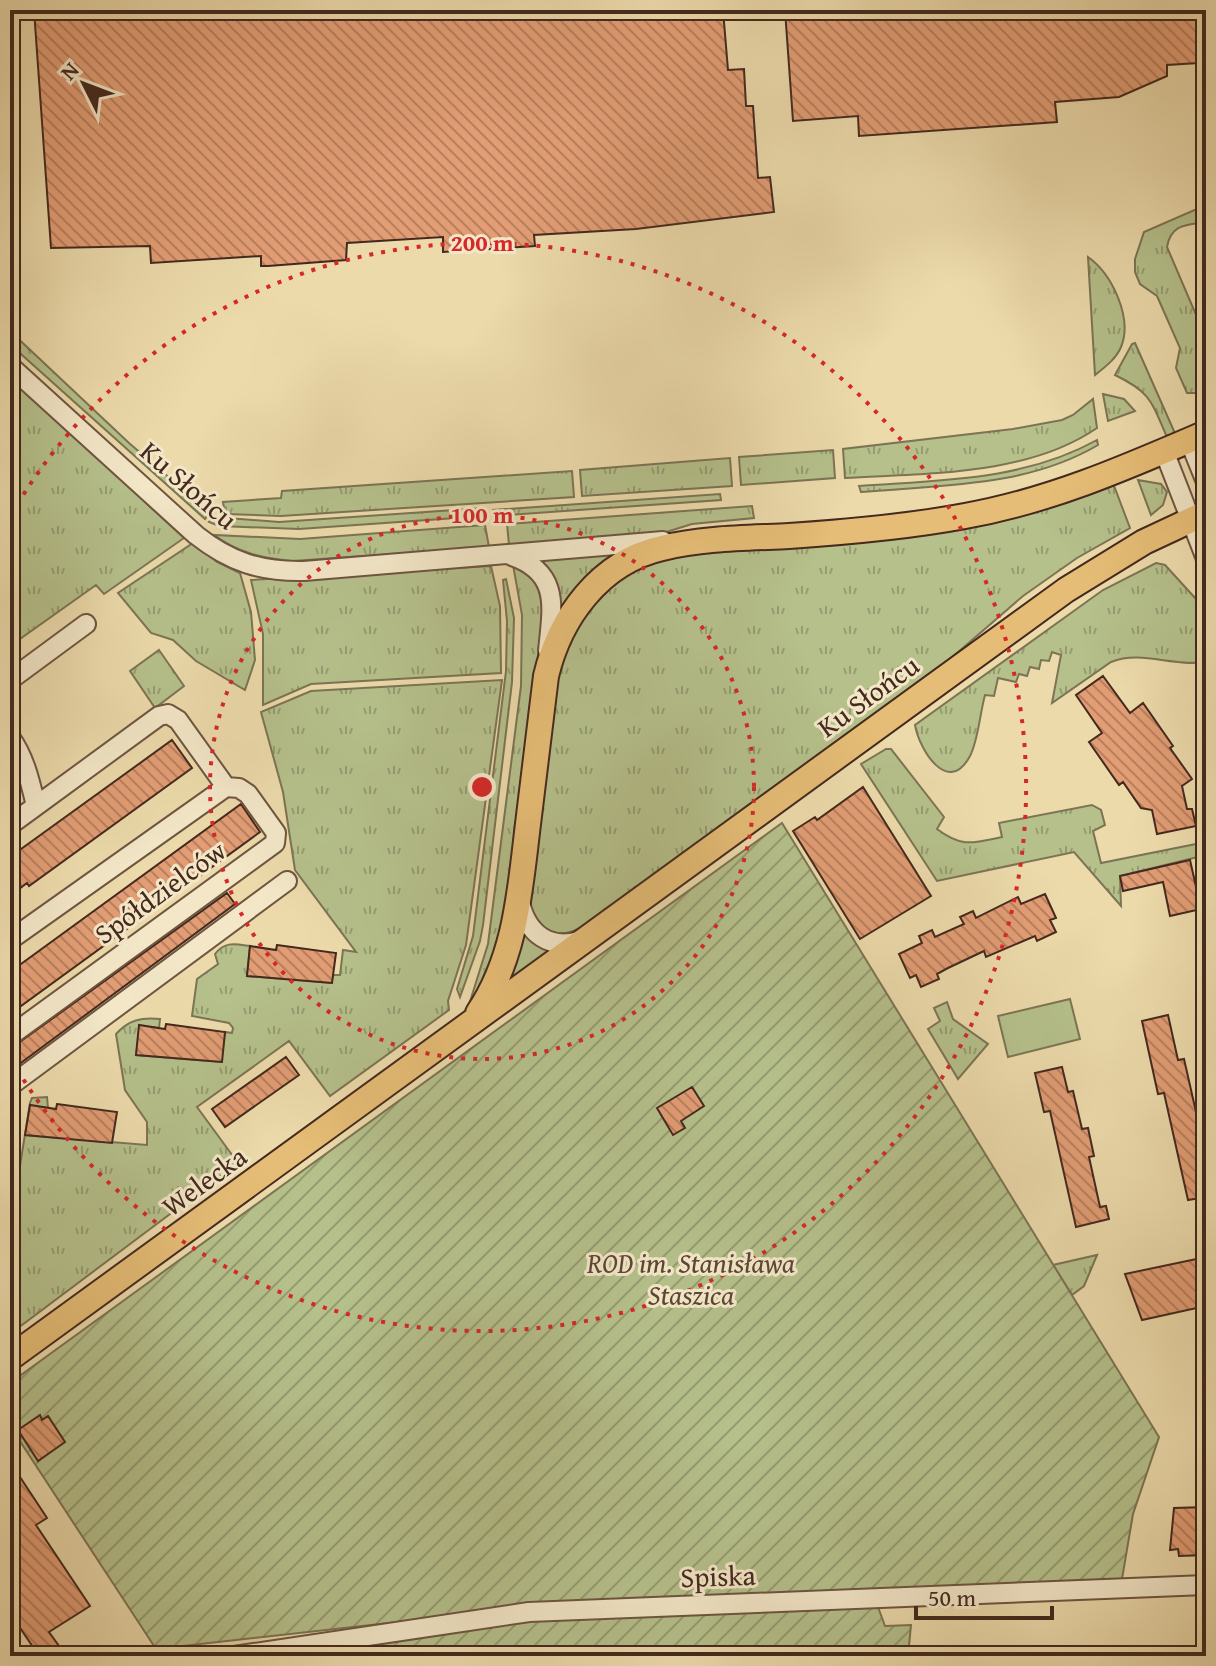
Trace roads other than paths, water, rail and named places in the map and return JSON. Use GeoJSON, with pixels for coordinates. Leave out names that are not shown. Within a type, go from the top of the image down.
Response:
{"type":"FeatureCollection","features":[{"type":"Feature","properties":{"kind":"main road","name":"Ku Słońcu"},"geometry":{"type":"LineString","coordinates":[[463,1030],[483,1006],[510,945],[520,891],[546,676],[561,629],[597,583],[630,560],[652,551],[709,541],[915,525],[968,516],[1075,487],[1198,436]]}},
{"type":"Feature","properties":{"kind":"main road","name":"Ku Słońcu"},"geometry":{"type":"LineString","coordinates":[[433,1052],[1074,585],[1131,549],[1198,517]]}},
{"type":"Feature","properties":{"kind":"main road","name":"Welecka"},"geometry":{"type":"LineString","coordinates":[[10,1358],[433,1052]]}},
{"type":"Feature","properties":{"kind":"street","name":"Ku Słońcu"},"geometry":{"type":"LineString","coordinates":[[10,366],[196,535],[243,565],[304,571],[650,541],[709,541]]}},
{"type":"Feature","properties":{"kind":"street","name":"Ku Słońcu"},"geometry":{"type":"LineString","coordinates":[[1198,436],[1206,482]]}},
{"type":"Feature","properties":{"kind":"street"},"geometry":{"type":"LineString","coordinates":[[1164,451],[1198,517],[1206,559]]}},
{"type":"Feature","properties":{"kind":"street","name":"Ku Słońcu"},"geometry":{"type":"LineString","coordinates":[[505,554],[531,565],[544,578],[550,591],[552,604],[546,676]]}},
{"type":"Feature","properties":{"kind":"street"},"geometry":{"type":"LineString","coordinates":[[10,680],[86,624]]}},
{"type":"Feature","properties":{"kind":"street","name":"Spółdzielców"},"geometry":{"type":"LineString","coordinates":[[10,825],[159,716],[168,714],[178,720],[226,787]]}},
{"type":"Feature","properties":{"kind":"street"},"geometry":{"type":"LineString","coordinates":[[10,737],[20,750],[28,771],[36,806]]}},
{"type":"Feature","properties":{"kind":"street","name":"Spółdzielców"},"geometry":{"type":"LineString","coordinates":[[10,940],[226,787],[239,788],[248,794],[276,833],[275,843],[10,1036]]}},
{"type":"Feature","properties":{"kind":"street"},"geometry":{"type":"LineString","coordinates":[[10,1086],[287,881]]}},
{"type":"Feature","properties":{"kind":"street","name":"Ku Słońcu"},"geometry":{"type":"LineString","coordinates":[[520,891],[524,918],[539,937],[550,943],[567,944],[591,935]]}},
{"type":"Feature","properties":{"kind":"street","name":"Spiska"},"geometry":{"type":"LineString","coordinates":[[234,1656],[529,1612],[1206,1585]]}},
{"type":"Feature","properties":{"kind":"park label","name":"ROD im. Stanisława Staszica"},"geometry":{"type":"Point","coordinates":[691,1279]}}]}
